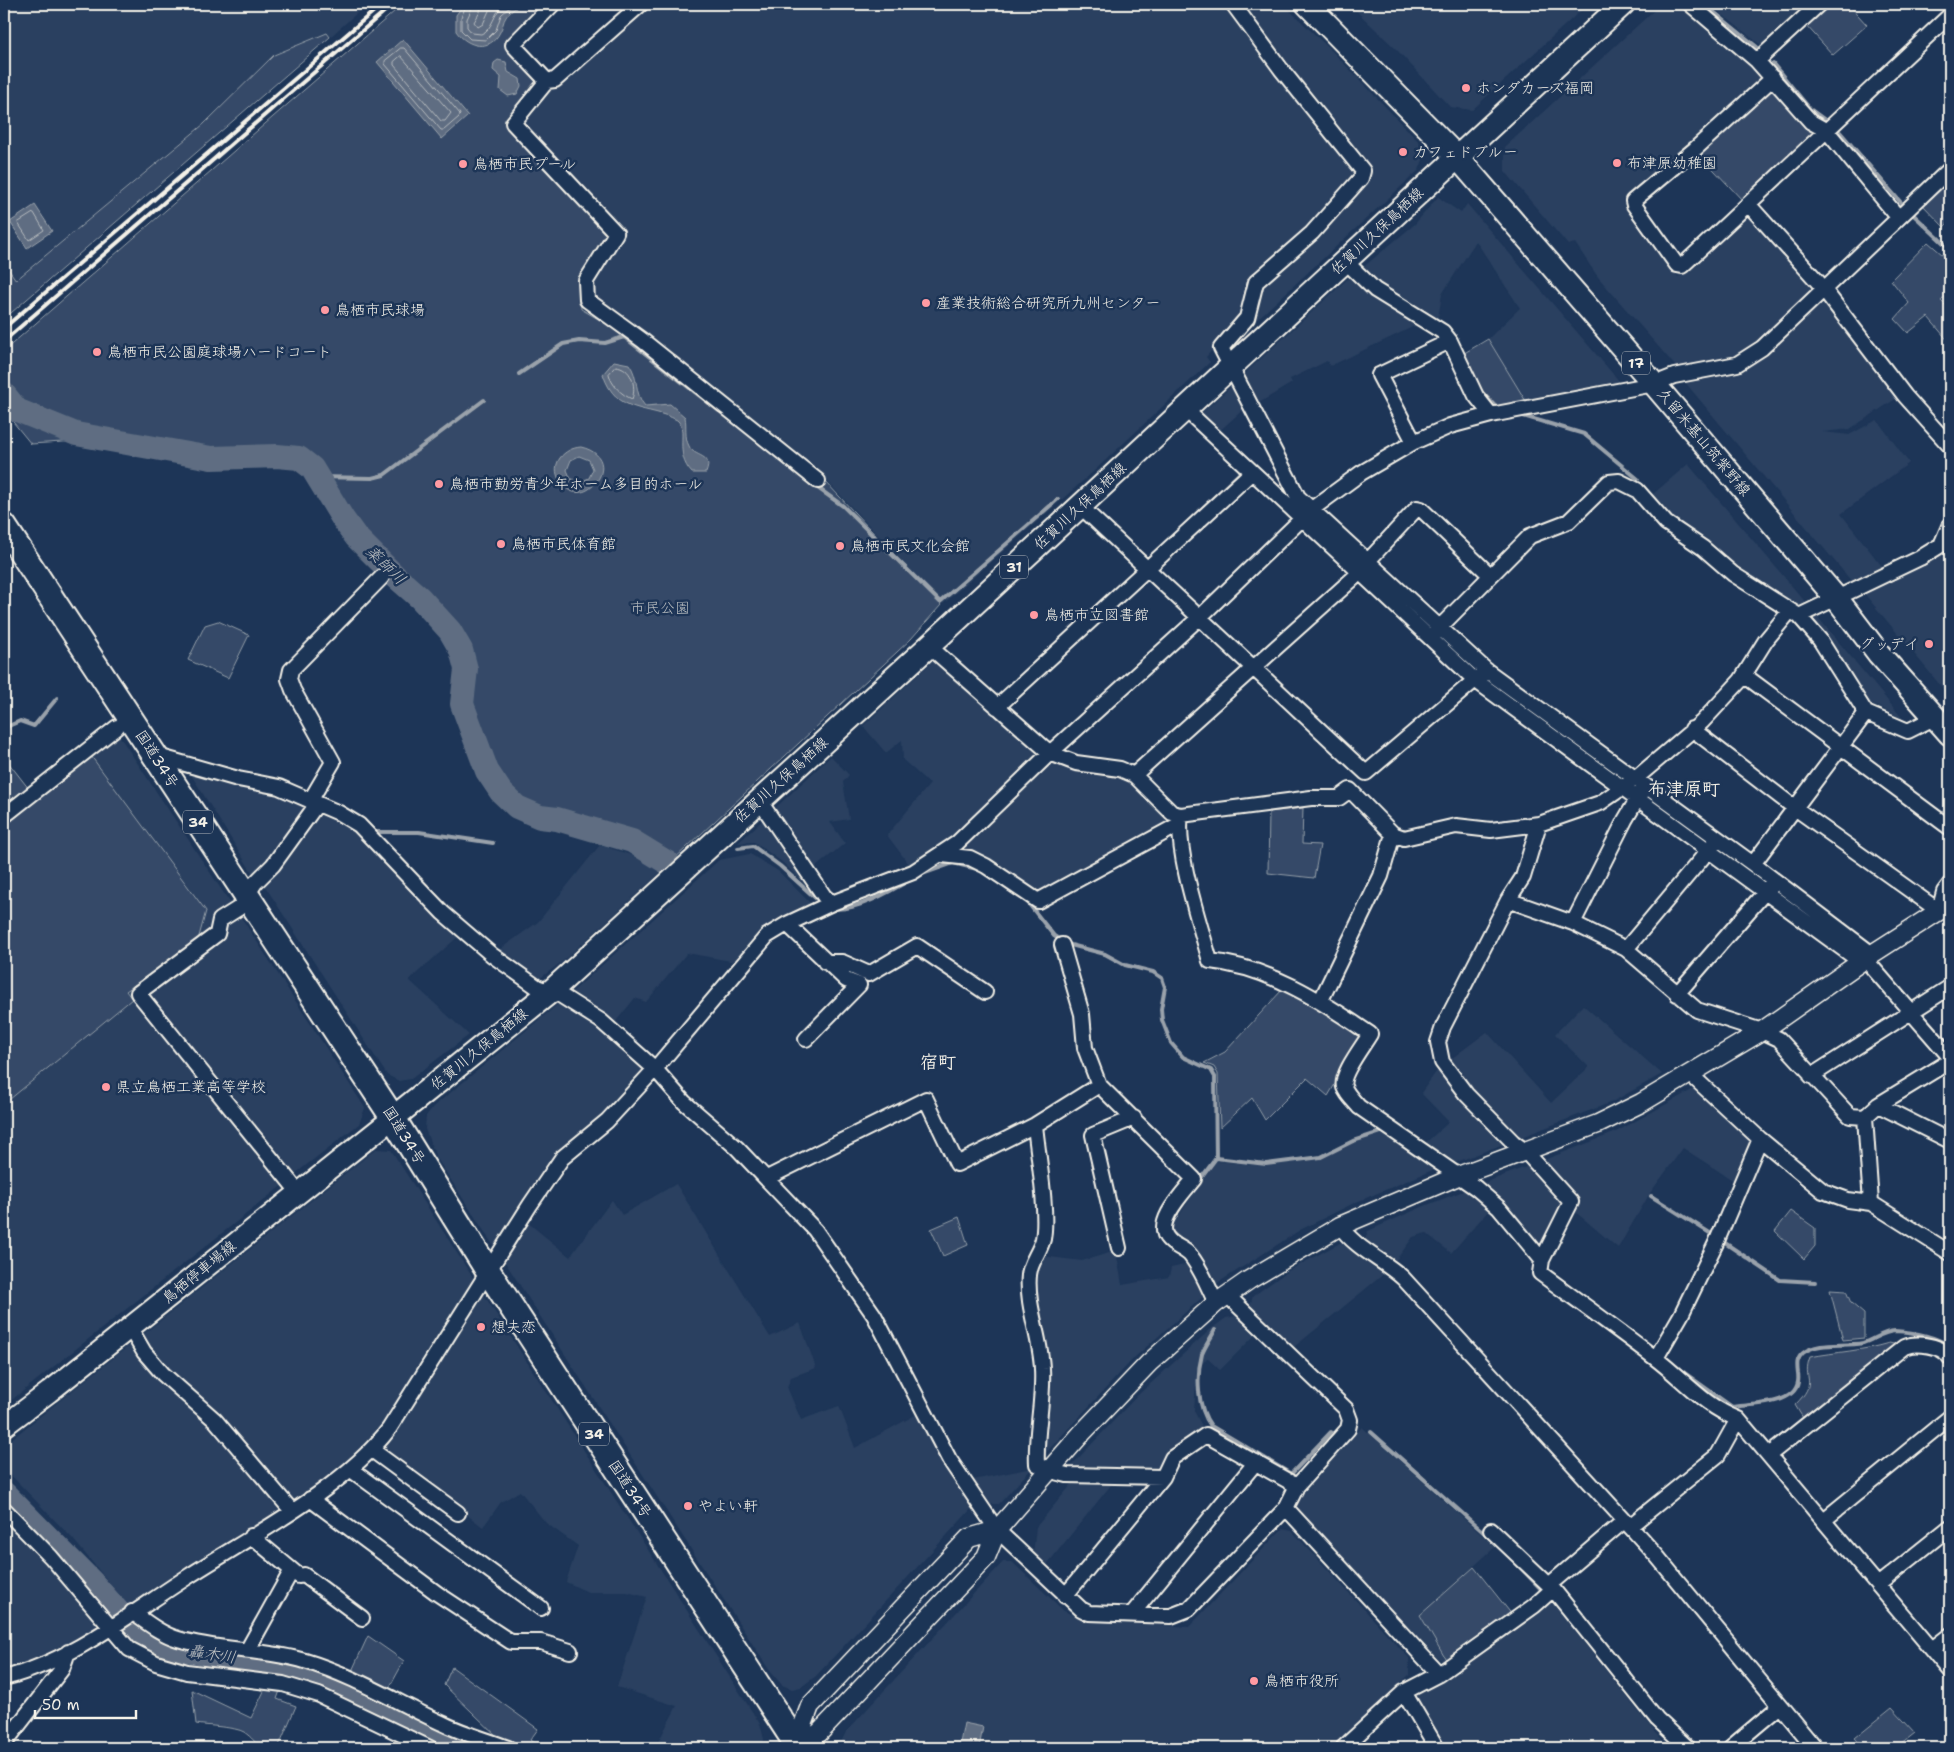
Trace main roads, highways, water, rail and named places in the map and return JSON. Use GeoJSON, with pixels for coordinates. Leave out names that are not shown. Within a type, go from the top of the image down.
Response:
{"type":"FeatureCollection","features":[{"type":"Feature","properties":{"kind":"highway","name":"国道34号"},"geometry":{"type":"LineString","coordinates":[[4,526],[393,1118],[488,1271],[796,1747]]}},
{"type":"Feature","properties":{"kind":"main road","name":"久留米基山筑紫野線"},"geometry":{"type":"LineString","coordinates":[[1307,4],[1457,157],[1654,384],[1837,599],[1879,654],[1943,726]]}},
{"type":"Feature","properties":{"kind":"main road","name":"佐賀川久保鳥栖線"},"geometry":{"type":"LineString","coordinates":[[393,1118],[550,992],[929,646],[1623,4]]}},
{"type":"Feature","properties":{"kind":"main road","name":"鳥栖停車場線"},"geometry":{"type":"LineString","coordinates":[[4,1426],[393,1118]]}},
{"type":"Feature","properties":{"kind":"water"},"geometry":{"type":"Polygon","coordinates":[[[464,4],[521,4],[507,15],[496,39],[485,45],[478,45],[466,41],[456,31],[456,15],[464,4]]]}},
{"type":"Feature","properties":{"kind":"water"},"geometry":{"type":"Polygon","coordinates":[[[403,39],[468,116],[442,139],[377,62],[403,39]]]}},
{"type":"Feature","properties":{"kind":"water"},"geometry":{"type":"Polygon","coordinates":[[[498,60],[506,62],[508,72],[520,79],[521,86],[517,94],[508,96],[500,90],[501,77],[493,70],[494,63],[498,60]]]}},
{"type":"Feature","properties":{"kind":"water"},"geometry":{"type":"Polygon","coordinates":[[[35,205],[52,231],[27,248],[10,222],[35,205]]]}},
{"type":"Feature","properties":{"kind":"water"},"geometry":{"type":"Polygon","coordinates":[[[614,361],[629,364],[634,374],[639,396],[645,406],[670,404],[685,417],[687,443],[691,450],[702,456],[707,462],[706,473],[692,473],[686,465],[682,450],[682,430],[677,420],[666,415],[634,407],[624,403],[616,396],[603,374],[614,361]]]}},
{"type":"Feature","properties":{"kind":"water"},"geometry":{"type":"Polygon","coordinates":[[[581,447],[595,453],[601,462],[601,472],[597,482],[589,489],[579,492],[569,490],[560,481],[556,469],[560,458],[569,450],[581,447]],[[579,456],[571,460],[567,470],[571,479],[580,482],[589,478],[593,469],[589,460],[579,456]]]}},
{"type":"Feature","properties":{"kind":"water"},"geometry":{"type":"Polygon","coordinates":[[[964,1723],[983,1727],[979,1748],[959,1748],[964,1723]]]}},
{"type":"Feature","properties":{"kind":"waterway"},"geometry":{"type":"LineString","coordinates":[[1704,4],[1757,47]]}},
{"type":"Feature","properties":{"kind":"waterway"},"geometry":{"type":"LineString","coordinates":[[1773,64],[1810,109],[1825,120]]}},
{"type":"Feature","properties":{"kind":"waterway"},"geometry":{"type":"LineString","coordinates":[[1840,132],[1903,205],[1950,249]]}},
{"type":"Feature","properties":{"kind":"waterway"},"geometry":{"type":"LineString","coordinates":[[519,374],[563,344],[579,341],[605,343],[624,337],[719,411]]}},
{"type":"Feature","properties":{"kind":"waterway"},"geometry":{"type":"LineString","coordinates":[[1479,389],[1496,407]]}},
{"type":"Feature","properties":{"kind":"waterway","name":"薬師川"},"geometry":{"type":"LineString","coordinates":[[4,394],[17,410],[76,434],[211,458],[277,456],[299,458],[312,468],[356,537],[420,598],[450,631],[461,650],[466,669],[462,704],[487,771],[501,792],[517,807],[540,817],[557,819],[632,841],[668,863]]}},
{"type":"Feature","properties":{"kind":"waterway"},"geometry":{"type":"LineString","coordinates":[[317,477],[372,478],[384,475],[484,400]]}},
{"type":"Feature","properties":{"kind":"waterway"},"geometry":{"type":"LineString","coordinates":[[1520,415],[1584,434],[1638,479]]}},
{"type":"Feature","properties":{"kind":"waterway"},"geometry":{"type":"LineString","coordinates":[[1193,517],[1243,470]]}},
{"type":"Feature","properties":{"kind":"waterway"},"geometry":{"type":"LineString","coordinates":[[815,486],[843,506],[940,602],[1058,499]]}},
{"type":"Feature","properties":{"kind":"waterway"},"geometry":{"type":"LineString","coordinates":[[1280,488],[1293,500]]}},
{"type":"Feature","properties":{"kind":"waterway"},"geometry":{"type":"LineString","coordinates":[[1488,680],[1510,696]]}},
{"type":"Feature","properties":{"kind":"waterway"},"geometry":{"type":"LineString","coordinates":[[4,728],[20,721],[34,726],[57,698]]}},
{"type":"Feature","properties":{"kind":"waterway"},"geometry":{"type":"LineString","coordinates":[[1548,723],[1578,746]]}},
{"type":"Feature","properties":{"kind":"waterway"},"geometry":{"type":"LineString","coordinates":[[1590,754],[1617,775]]}},
{"type":"Feature","properties":{"kind":"waterway"},"geometry":{"type":"LineString","coordinates":[[1647,797],[1709,842]]}},
{"type":"Feature","properties":{"kind":"waterway"},"geometry":{"type":"LineString","coordinates":[[371,832],[419,832],[493,843]]}},
{"type":"Feature","properties":{"kind":"waterway"},"geometry":{"type":"LineString","coordinates":[[738,848],[753,846],[780,866],[822,904]]}},
{"type":"Feature","properties":{"kind":"waterway"},"geometry":{"type":"LineString","coordinates":[[1718,848],[1766,883]]}},
{"type":"Feature","properties":{"kind":"waterway"},"geometry":{"type":"LineString","coordinates":[[922,874],[953,863],[977,869]]}},
{"type":"Feature","properties":{"kind":"waterway"},"geometry":{"type":"LineString","coordinates":[[830,908],[840,909],[861,904],[883,895],[911,879]]}},
{"type":"Feature","properties":{"kind":"waterway"},"geometry":{"type":"LineString","coordinates":[[1775,890],[1802,910]]}},
{"type":"Feature","properties":{"kind":"waterway"},"geometry":{"type":"LineString","coordinates":[[1025,899],[1054,936],[1067,944],[1105,954],[1125,965],[1153,972],[1162,978],[1165,987],[1161,1009],[1162,1020],[1171,1043],[1183,1057],[1211,1070],[1215,1077],[1216,1158],[1199,1181]]}},
{"type":"Feature","properties":{"kind":"waterway"},"geometry":{"type":"LineString","coordinates":[[1921,1013],[1950,1045]]}},
{"type":"Feature","properties":{"kind":"waterway"},"geometry":{"type":"LineString","coordinates":[[1216,1158],[1266,1164],[1321,1157],[1353,1141],[1384,1131],[1387,1133]]}},
{"type":"Feature","properties":{"kind":"waterway"},"geometry":{"type":"LineString","coordinates":[[1651,1196],[1713,1235]]}},
{"type":"Feature","properties":{"kind":"waterway"},"geometry":{"type":"LineString","coordinates":[[1171,1224],[1177,1214]]}},
{"type":"Feature","properties":{"kind":"waterway"},"geometry":{"type":"LineString","coordinates":[[1170,1231],[1184,1243]]}},
{"type":"Feature","properties":{"kind":"waterway"},"geometry":{"type":"LineString","coordinates":[[1722,1241],[1780,1280],[1815,1282]]}},
{"type":"Feature","properties":{"kind":"waterway"},"geometry":{"type":"LineString","coordinates":[[1547,1269],[1565,1283]]}},
{"type":"Feature","properties":{"kind":"waterway"},"geometry":{"type":"LineString","coordinates":[[1215,1330],[1202,1354],[1199,1372],[1200,1401],[1211,1426],[1291,1474],[1331,1432]]}},
{"type":"Feature","properties":{"kind":"waterway"},"geometry":{"type":"LineString","coordinates":[[1676,1367],[1732,1407],[1763,1404],[1785,1398],[1793,1392],[1797,1384],[1799,1358],[1809,1349],[1816,1347],[1863,1343],[1887,1332],[1895,1331],[1924,1335],[1950,1346]]}},
{"type":"Feature","properties":{"kind":"waterway"},"geometry":{"type":"LineString","coordinates":[[1371,1432],[1490,1538]]}},
{"type":"Feature","properties":{"kind":"waterway","name":"轟木川"},"geometry":{"type":"LineString","coordinates":[[4,1493],[92,1582],[137,1633],[164,1647],[279,1664],[465,1748]]}},
{"type":"Feature","properties":{"kind":"waterway"},"geometry":{"type":"LineString","coordinates":[[1517,1564],[1543,1591]]}},
{"type":"Feature","properties":{"kind":"waterway"},"geometry":{"type":"LineString","coordinates":[[1551,1598],[1562,1611]]}},
{"type":"Feature","properties":{"kind":"waterway"},"geometry":{"type":"LineString","coordinates":[[1644,1714],[1652,1724]]}},
{"type":"Feature","properties":{"kind":"railway"},"geometry":{"type":"LineString","coordinates":[[4,341],[393,4]]}},
{"type":"Feature","properties":{"kind":"railway"},"geometry":{"type":"LineString","coordinates":[[4,328],[374,11]]}},
{"type":"Feature","properties":{"kind":"place","name":"ホンダカーズ福岡"},"geometry":{"type":"Point","coordinates":[1466,88]}},
{"type":"Feature","properties":{"kind":"place","name":"カフェドブルー"},"geometry":{"type":"Point","coordinates":[1403,152]}},
{"type":"Feature","properties":{"kind":"place","name":"布津原幼稚園"},"geometry":{"type":"Point","coordinates":[1617,163]}},
{"type":"Feature","properties":{"kind":"place","name":"鳥栖市民プール"},"geometry":{"type":"Point","coordinates":[463,164]}},
{"type":"Feature","properties":{"kind":"place","name":"産業技術総合研究所九州センター"},"geometry":{"type":"Point","coordinates":[926,303]}},
{"type":"Feature","properties":{"kind":"place","name":"鳥栖市民球場"},"geometry":{"type":"Point","coordinates":[325,310]}},
{"type":"Feature","properties":{"kind":"place","name":"鳥栖市民公園庭球場ハードコート"},"geometry":{"type":"Point","coordinates":[97,352]}},
{"type":"Feature","properties":{"kind":"place","name":"鳥栖市勤労青少年ホーム多目的ホール"},"geometry":{"type":"Point","coordinates":[439,484]}},
{"type":"Feature","properties":{"kind":"place","name":"鳥栖市民体育館"},"geometry":{"type":"Point","coordinates":[501,544]}},
{"type":"Feature","properties":{"kind":"place","name":"鳥栖市民文化会館"},"geometry":{"type":"Point","coordinates":[840,546]}},
{"type":"Feature","properties":{"kind":"place","name":"鳥栖市立図書館"},"geometry":{"type":"Point","coordinates":[1034,615]}},
{"type":"Feature","properties":{"kind":"place","name":"グッデイ"},"geometry":{"type":"Point","coordinates":[1929,644]}},
{"type":"Feature","properties":{"kind":"place","name":"県立鳥栖工業高等学校"},"geometry":{"type":"Point","coordinates":[106,1087]}},
{"type":"Feature","properties":{"kind":"place","name":"想夫恋"},"geometry":{"type":"Point","coordinates":[481,1327]}},
{"type":"Feature","properties":{"kind":"place","name":"やよい軒"},"geometry":{"type":"Point","coordinates":[688,1506]}},
{"type":"Feature","properties":{"kind":"place","name":"鳥栖市役所"},"geometry":{"type":"Point","coordinates":[1254,1681]}},
{"type":"Feature","properties":{"kind":"district","name":"布津原町"},"geometry":{"type":"Point","coordinates":[1684,789]}},
{"type":"Feature","properties":{"kind":"district","name":"宿町"},"geometry":{"type":"Point","coordinates":[938,1062]}},
{"type":"Feature","properties":{"kind":"park label","name":"市民公園"},"geometry":{"type":"Point","coordinates":[660,608]}}]}
